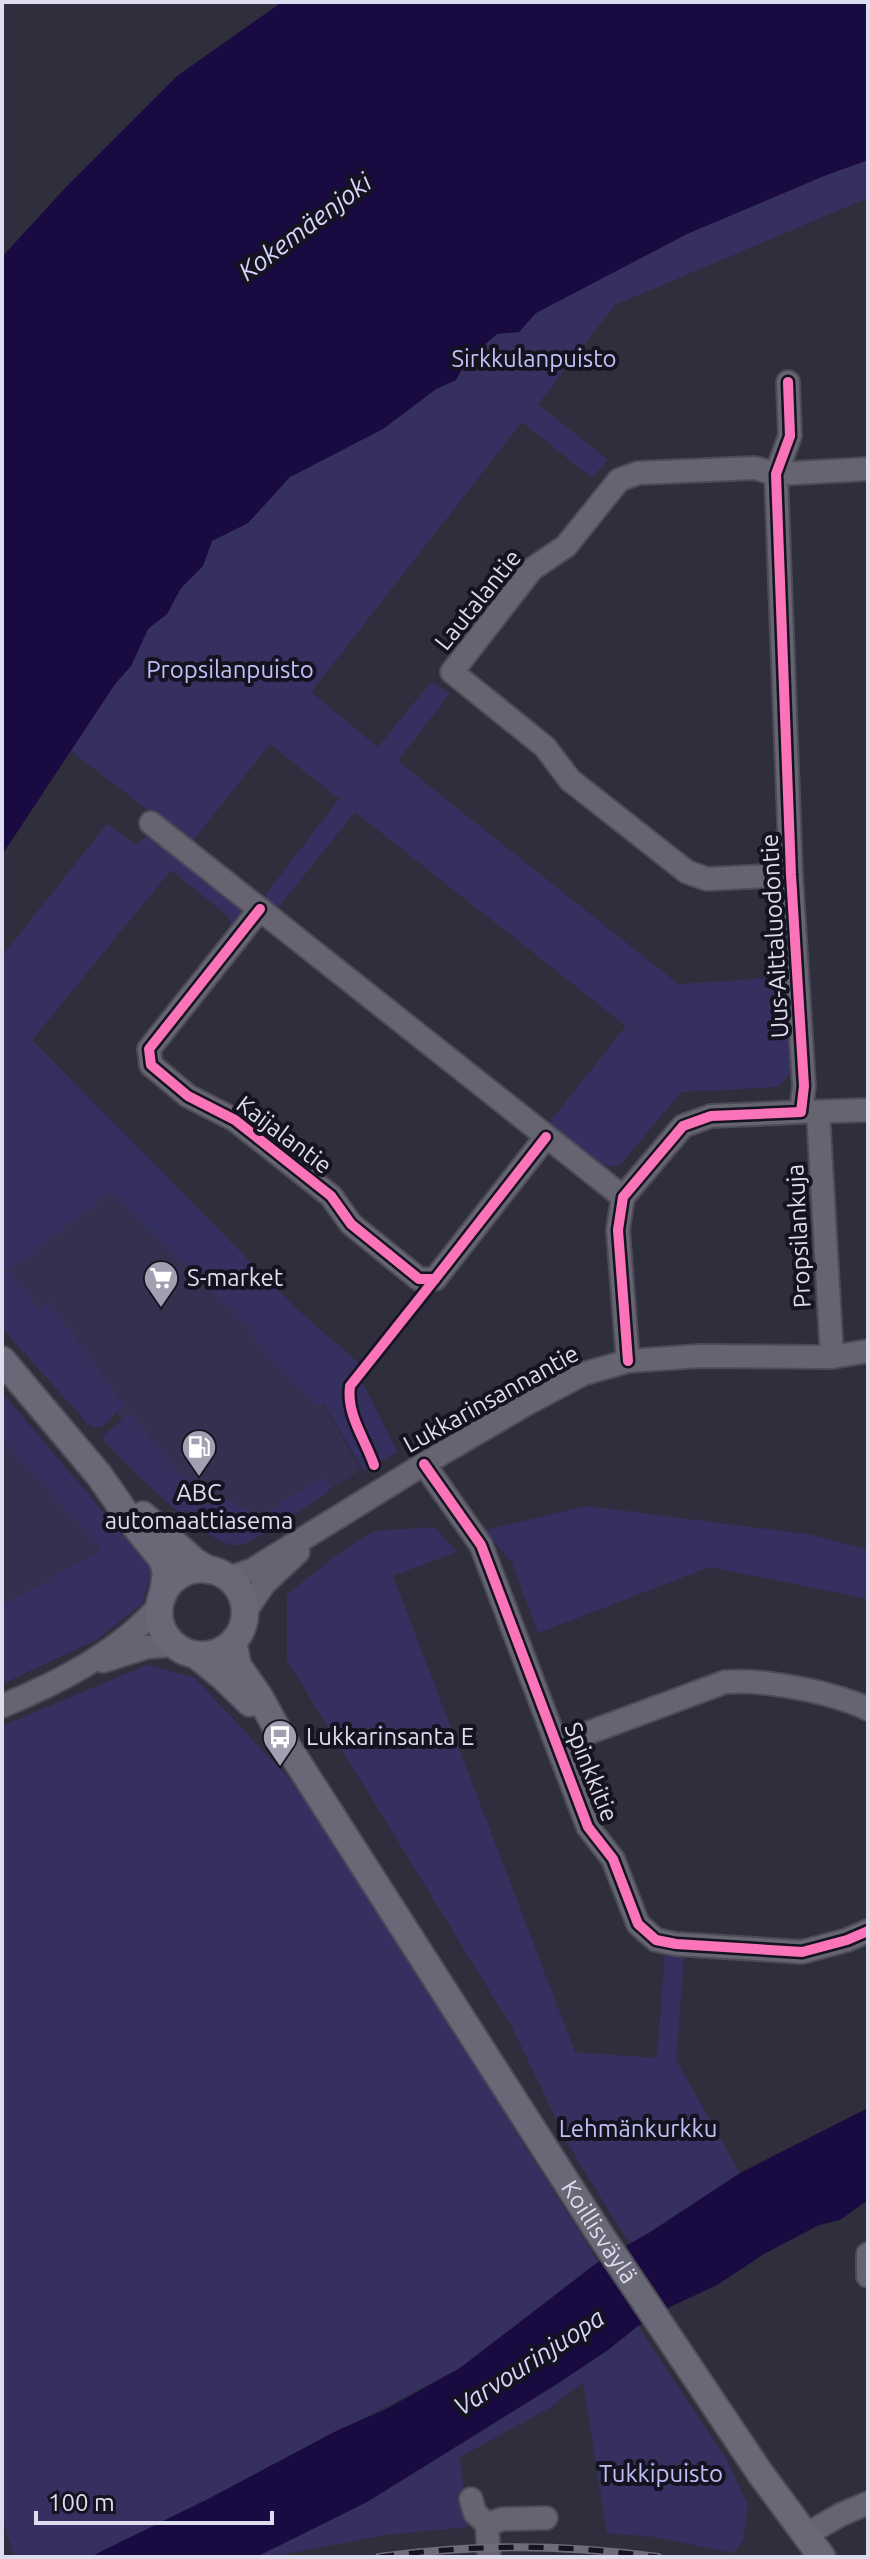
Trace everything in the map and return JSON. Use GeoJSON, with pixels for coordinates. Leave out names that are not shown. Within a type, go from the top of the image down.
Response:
{"type":"FeatureCollection","features":[{"type":"Feature","properties":{"kind":"main road"},"geometry":{"type":"LineString","coordinates":[[2,1360],[99,1475],[162,1559],[166,1572],[160,1624],[185,1650],[216,1653],[233,1642],[243,1624],[245,1612],[241,1593],[218,1574],[194,1561],[99,1475]]}},
{"type":"Feature","properties":{"kind":"main road"},"geometry":{"type":"LineString","coordinates":[[161,1600],[169,1585],[183,1574],[218,1574]]}},
{"type":"Feature","properties":{"kind":"main road","name":"Koillisväylä"},"geometry":{"type":"LineString","coordinates":[[233,1642],[238,1666],[282,1738],[601,2236],[760,2473],[822,2557]]}},
{"type":"Feature","properties":{"kind":"main road","name":"Koillisväylä"},"geometry":{"type":"LineString","coordinates":[[185,1650],[222,1676],[282,1738]]}},
{"type":"Feature","properties":{"kind":"street","name":"Uus-Aittaluodontie"},"geometry":{"type":"LineString","coordinates":[[788,382],[790,436],[776,474],[791,875],[804,1086],[810,1112]]}},
{"type":"Feature","properties":{"kind":"street","name":"Lautalantie"},"geometry":{"type":"LineString","coordinates":[[776,474],[755,468],[638,473],[619,480],[566,546],[532,569],[452,672],[545,747],[570,780],[687,872],[707,879],[791,875]]}},
{"type":"Feature","properties":{"kind":"street"},"geometry":{"type":"LineString","coordinates":[[776,474],[868,469]]}},
{"type":"Feature","properties":{"kind":"street"},"geometry":{"type":"LineString","coordinates":[[151,823],[623,1197]]}},
{"type":"Feature","properties":{"kind":"street","name":"Kaijalantie"},"geometry":{"type":"LineString","coordinates":[[260,909],[149,1049],[151,1065],[188,1096],[235,1120],[331,1196],[351,1224],[419,1279],[435,1279],[546,1137]]}},
{"type":"Feature","properties":{"kind":"street"},"geometry":{"type":"LineString","coordinates":[[628,1361],[618,1230],[623,1197],[683,1126],[711,1116],[868,1110]]}},
{"type":"Feature","properties":{"kind":"street","name":"Propsilankuja"},"geometry":{"type":"LineString","coordinates":[[810,1112],[832,1357]]}},
{"type":"Feature","properties":{"kind":"street","name":"Lukkarinsannantie"},"geometry":{"type":"LineString","coordinates":[[218,1574],[252,1570],[424,1464],[583,1374],[628,1361],[700,1356],[832,1357],[868,1351]]}},
{"type":"Feature","properties":{"kind":"street","name":"Spinkkitie"},"geometry":{"type":"LineString","coordinates":[[424,1464],[481,1545],[588,1827],[613,1859],[638,1924],[656,1940],[676,1944],[802,1952],[868,1931]]}},
{"type":"Feature","properties":{"kind":"street","name":"Lukkarinsannantie"},"geometry":{"type":"LineString","coordinates":[[245,1612],[264,1584],[341,1515]]}},
{"type":"Feature","properties":{"kind":"street"},"geometry":{"type":"LineString","coordinates":[[2,1706],[76,1670],[125,1638],[144,1623],[161,1600]]}},
{"type":"Feature","properties":{"kind":"street"},"geometry":{"type":"LineString","coordinates":[[76,1670],[147,1647],[185,1650]]}},
{"type":"Feature","properties":{"kind":"street","name":"Spinkkitie"},"geometry":{"type":"LineString","coordinates":[[558,1744],[725,1682],[751,1680],[851,1701],[868,1709]]}},
{"type":"Feature","properties":{"kind":"street"},"geometry":{"type":"LineString","coordinates":[[868,2254],[868,2276]]}},
{"type":"Feature","properties":{"kind":"street"},"geometry":{"type":"LineString","coordinates":[[471,2499],[475,2513],[487,2524],[489,2557]]}},
{"type":"Feature","properties":{"kind":"street"},"geometry":{"type":"LineString","coordinates":[[807,2534],[868,2503]]}},
{"type":"Feature","properties":{"kind":"street"},"geometry":{"type":"LineString","coordinates":[[487,2524],[503,2519],[546,2518]]}},
{"type":"Feature","properties":{"kind":"shaded area"},"geometry":{"type":"Polygon","coordinates":[[[112,1188],[321,1400],[361,1470],[259,1533],[178,1493],[7,1269],[112,1188]]]}},
{"type":"Feature","properties":{"kind":"shaded area"},"geometry":{"type":"Polygon","coordinates":[[[2,1439],[102,1550],[2,1605],[2,1439]]]}},
{"type":"Feature","properties":{"kind":"green space","name":"Propsilanpuisto"},"geometry":{"type":"Polygon","coordinates":[[[868,160],[868,198],[615,305],[538,404],[608,460],[592,478],[522,422],[311,692],[378,747],[431,682],[450,693],[398,761],[678,984],[788,977],[791,1074],[777,1087],[681,1092],[620,1165],[603,1167],[547,1125],[626,1026],[355,812],[277,909],[263,898],[339,799],[270,744],[191,843],[71,751],[115,684],[131,666],[148,629],[167,614],[181,588],[203,566],[212,541],[248,523],[290,477],[383,429],[436,389],[456,380],[467,360],[497,334],[519,332],[536,313],[687,234],[868,160]]]}},
{"type":"Feature","properties":{"kind":"green space"},"geometry":{"type":"Polygon","coordinates":[[[107,824],[137,845],[154,828],[241,899],[243,914],[231,929],[229,917],[171,870],[32,1040],[301,1313],[360,1364],[356,1370],[397,1452],[364,1471],[323,1402],[316,1405],[258,1344],[254,1332],[111,1192],[9,1270],[39,1309],[49,1302],[124,1405],[103,1426],[96,1428],[88,1424],[2,1328],[2,956],[107,824]]]}},
{"type":"Feature","properties":{"kind":"green space"},"geometry":{"type":"Polygon","coordinates":[[[2,1393],[152,1569],[142,1604],[96,1640],[2,1684],[2,1605],[102,1550],[2,1439],[2,1393]]]}},
{"type":"Feature","properties":{"kind":"green space"},"geometry":{"type":"Polygon","coordinates":[[[130,1413],[176,1470],[199,1486],[259,1516],[323,1478],[330,1485],[329,1491],[247,1543],[225,1543],[188,1520],[104,1441],[104,1435],[130,1413]]]}},
{"type":"Feature","properties":{"kind":"green space"},"geometry":{"type":"Polygon","coordinates":[[[587,1506],[813,1535],[868,1550],[868,1599],[710,1567],[538,1633],[512,1563],[485,1530],[587,1506]]]}},
{"type":"Feature","properties":{"kind":"green space","name":"Lehmänkurkku"},"geometry":{"type":"Polygon","coordinates":[[[434,1527],[457,1552],[393,1576],[575,2052],[657,2058],[665,1953],[684,1955],[676,2060],[740,2173],[633,2243],[626,2239],[567,2142],[513,2029],[287,1660],[287,1594],[374,1531],[434,1527]]]}},
{"type":"Feature","properties":{"kind":"green space"},"geometry":{"type":"Polygon","coordinates":[[[147,1665],[195,1678],[306,1797],[598,2262],[460,2368],[208,2499],[90,2557],[14,2557],[2,2517],[2,1726],[147,1665]]]}},
{"type":"Feature","properties":{"kind":"green space","name":"Tukkipuisto"},"geometry":{"type":"Polygon","coordinates":[[[638,2326],[725,2457],[748,2505],[743,2540],[733,2553],[654,2537],[607,2533],[583,2382],[551,2407],[460,2457],[468,2527],[385,2535],[256,2557],[367,2502],[557,2384],[638,2326]]]}},
{"type":"Feature","properties":{"kind":"water","name":"Kokemäenjoki"},"geometry":{"type":"Polygon","coordinates":[[[282,2],[868,2],[868,160],[687,234],[536,313],[519,332],[497,334],[467,360],[456,380],[436,389],[383,429],[290,477],[248,523],[212,541],[203,566],[181,588],[167,614],[148,629],[131,666],[115,684],[2,855],[2,257],[66,187],[177,76],[282,2]]]}},
{"type":"Feature","properties":{"kind":"water","name":"Varvourinjuopa"},"geometry":{"type":"Polygon","coordinates":[[[868,2108],[868,2200],[840,2220],[819,2225],[764,2254],[717,2285],[638,2326],[557,2384],[367,2502],[256,2557],[90,2557],[338,2430],[386,2409],[460,2368],[598,2262],[652,2231],[740,2173],[868,2108]]]}},
{"type":"Feature","properties":{"kind":"railway"},"geometry":{"type":"LineString","coordinates":[[379,2557],[518,2547],[658,2557]]}},
{"type":"Feature","properties":{"kind":"cycle path"},"geometry":{"type":"LineString","coordinates":[[628,1361],[618,1230],[623,1197],[683,1126],[711,1116],[801,1112],[804,1086],[791,875],[776,474],[790,436],[788,382]]}},
{"type":"Feature","properties":{"kind":"cycle path"},"geometry":{"type":"LineString","coordinates":[[260,909],[149,1049],[151,1065],[188,1096],[235,1120],[331,1196],[351,1224],[419,1279],[435,1279],[546,1137]]}},
{"type":"Feature","properties":{"kind":"cycle path"},"geometry":{"type":"LineString","coordinates":[[374,1465],[353,1416],[350,1386],[435,1279]]}},
{"type":"Feature","properties":{"kind":"cycle path"},"geometry":{"type":"LineString","coordinates":[[424,1464],[481,1545],[588,1827],[613,1859],[638,1924],[656,1940],[676,1944],[802,1952],[868,1931]]}},
{"type":"Feature","properties":{"kind":"place","name":"S-market"},"geometry":{"type":"Point","coordinates":[161,1309]}},
{"type":"Feature","properties":{"kind":"place","name":"ABC automaattiasema"},"geometry":{"type":"Point","coordinates":[199,1478]}},
{"type":"Feature","properties":{"kind":"place","name":"Lukkarinsanta E"},"geometry":{"type":"Point","coordinates":[280,1768]}},
{"type":"Feature","properties":{"kind":"park label","name":"Sirkkulanpuisto"},"geometry":{"type":"Point","coordinates":[534,359]}}]}
